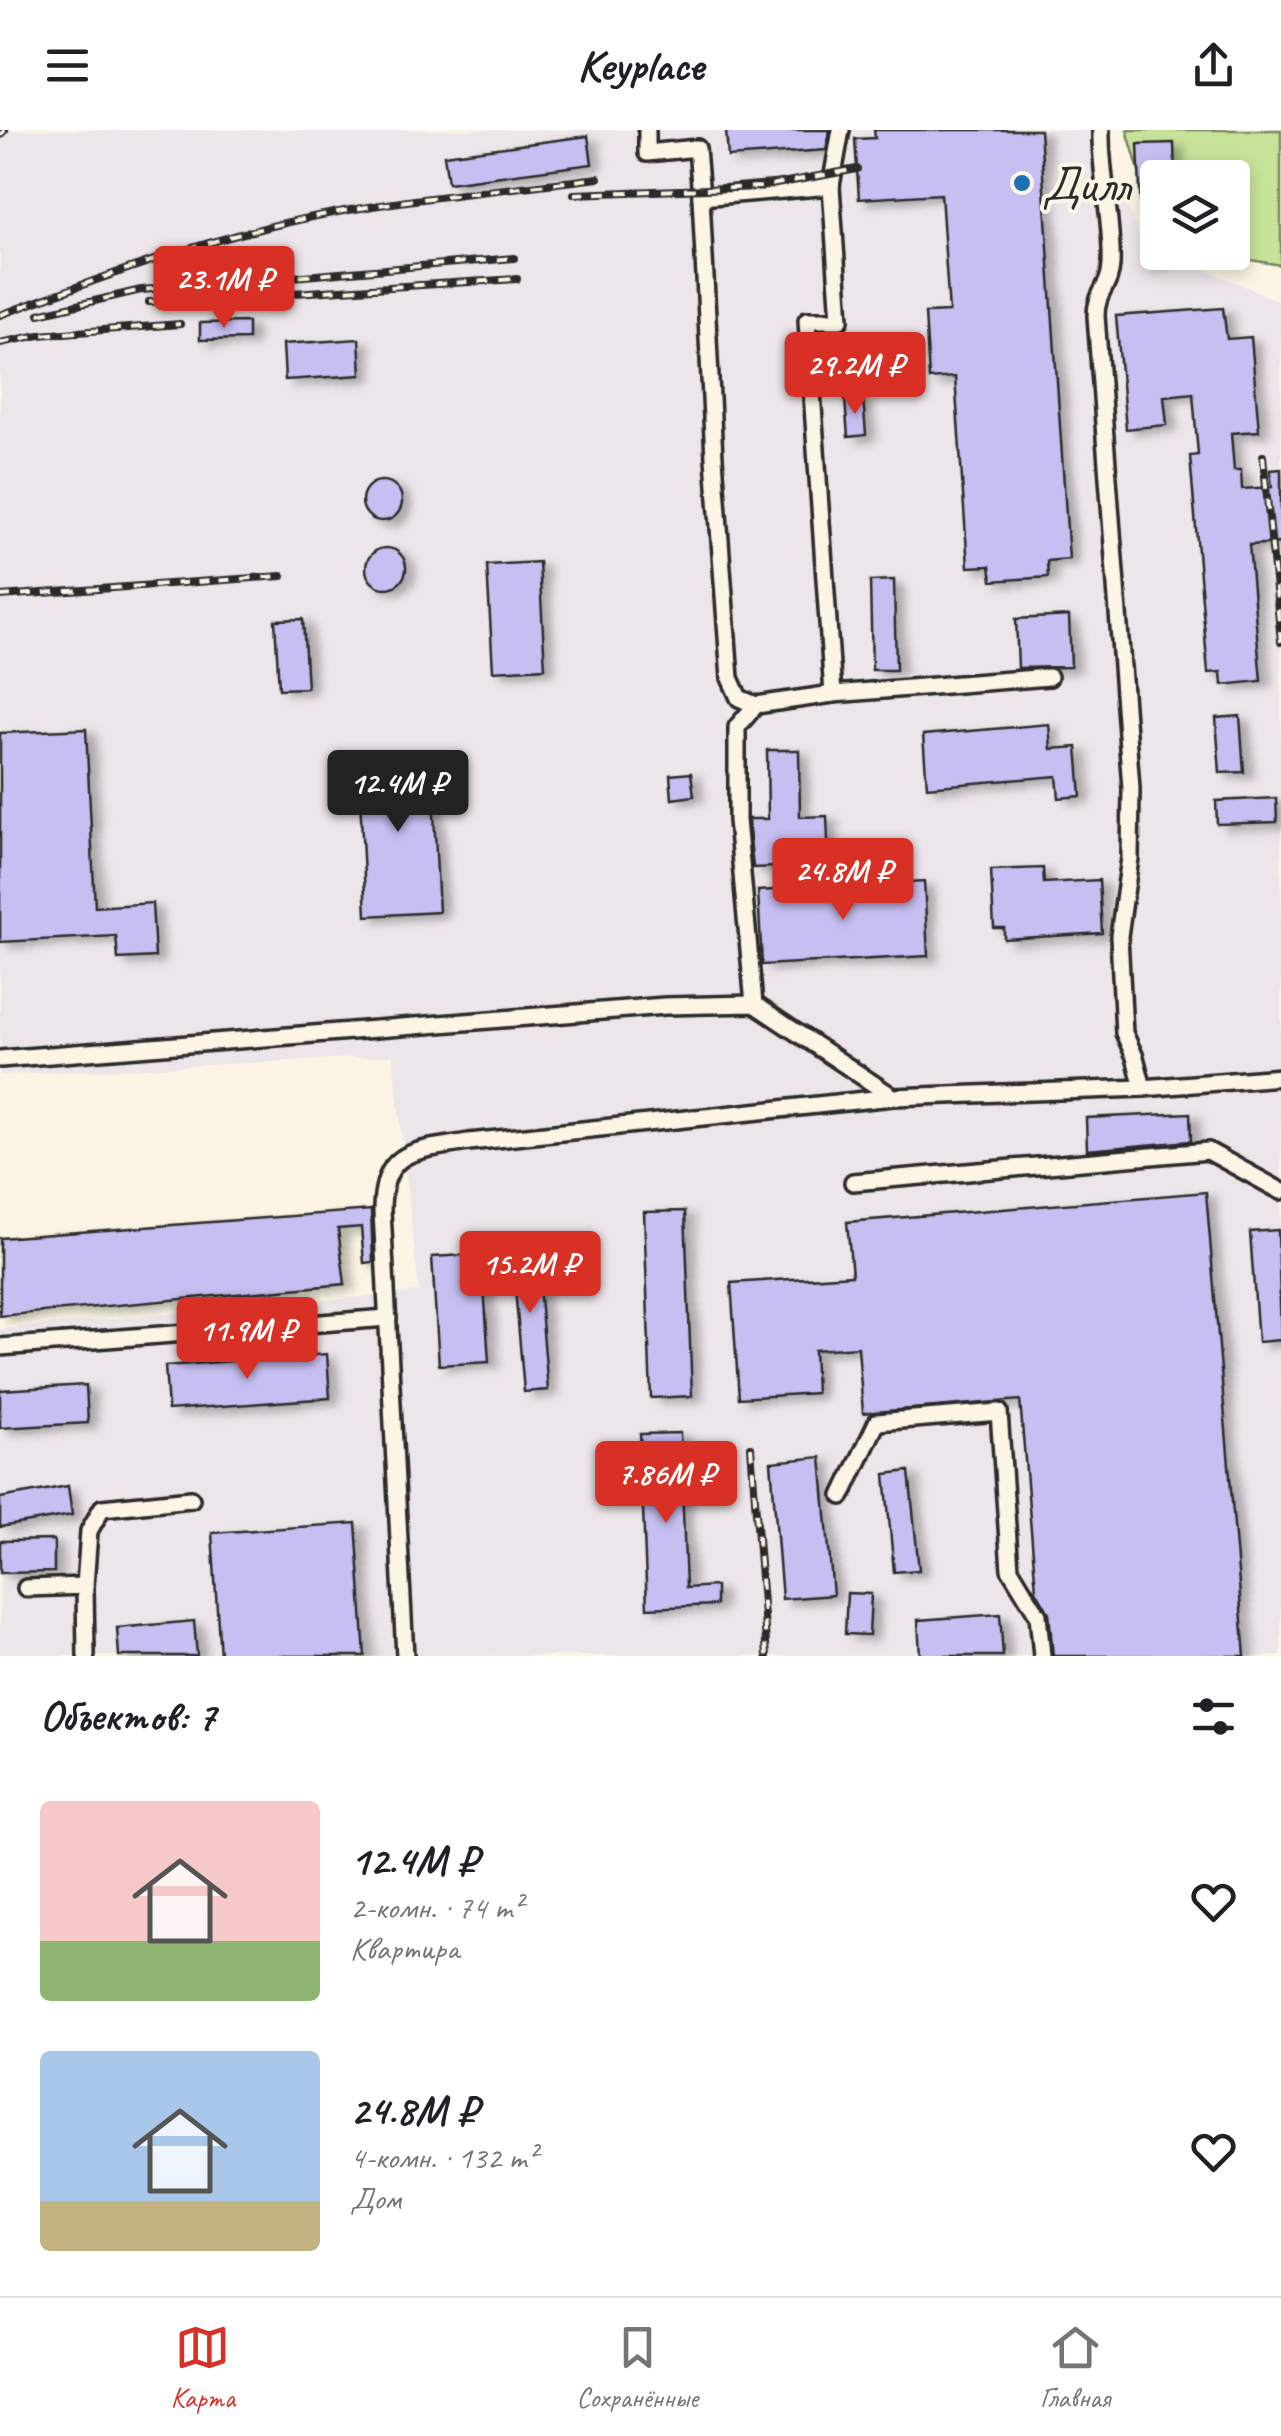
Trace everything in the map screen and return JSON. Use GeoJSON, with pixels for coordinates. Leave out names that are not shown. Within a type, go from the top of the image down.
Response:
{"type":"FeatureCollection","features":[{"type":"Feature","properties":{"kind":"street"},"geometry":{"type":"LineString","coordinates":[[646,130],[647,153],[696,148],[730,678],[739,698],[756,705],[833,694],[1049,677]]}},
{"type":"Feature","properties":{"kind":"street"},"geometry":{"type":"LineString","coordinates":[[833,694],[807,320],[840,320],[832,186],[841,130]]}},
{"type":"Feature","properties":{"kind":"street"},"geometry":{"type":"LineString","coordinates":[[1101,130],[1100,158],[1112,262],[1110,281],[1096,298],[1096,316],[1131,788],[1130,858],[1118,936],[1124,1033],[1142,1088]]}},
{"type":"Feature","properties":{"kind":"street"},"geometry":{"type":"LineString","coordinates":[[701,197],[832,186]]}},
{"type":"Feature","properties":{"kind":"street"},"geometry":{"type":"LineString","coordinates":[[754,1004],[736,820],[738,727],[756,705]]}},
{"type":"Feature","properties":{"kind":"street"},"geometry":{"type":"LineString","coordinates":[[0,1059],[665,1006],[754,1004],[893,1097]]}},
{"type":"Feature","properties":{"kind":"street"},"geometry":{"type":"LineString","coordinates":[[405,1656],[382,1183],[400,1157],[469,1142],[893,1097],[1142,1088],[1281,1077]]}},
{"type":"Feature","properties":{"kind":"street"},"geometry":{"type":"LineString","coordinates":[[853,1182],[1208,1151],[1281,1192]]}},
{"type":"Feature","properties":{"kind":"street"},"geometry":{"type":"LineString","coordinates":[[0,1347],[388,1318]]}},
{"type":"Feature","properties":{"kind":"street"},"geometry":{"type":"LineString","coordinates":[[842,1496],[877,1422],[999,1412],[1010,1569],[1038,1615],[1042,1656]]}},
{"type":"Feature","properties":{"kind":"street"},"geometry":{"type":"LineString","coordinates":[[86,1656],[89,1531],[102,1508],[190,1499]]}},
{"type":"Feature","properties":{"kind":"street"},"geometry":{"type":"LineString","coordinates":[[26,1588],[85,1586]]}},
{"type":"Feature","properties":{"kind":"shaded area"},"geometry":{"type":"Polygon","coordinates":[[[0,130],[1097,130],[1140,238],[1140,270],[1207,270],[1281,302],[1281,1656],[0,1656],[0,1329],[419,1292],[393,1056],[0,1075],[0,130]]]}},
{"type":"Feature","properties":{"kind":"green space"},"geometry":{"type":"Polygon","coordinates":[[[1127,130],[1281,130],[1281,265],[1250,260],[1250,160],[1140,160],[1140,174],[1127,130]]]}},
{"type":"Feature","properties":{"kind":"building"},"geometry":{"type":"Polygon","coordinates":[[[726,130],[830,130],[826,150],[728,157],[726,130]]]}},
{"type":"Feature","properties":{"kind":"building"},"geometry":{"type":"Polygon","coordinates":[[[874,130],[1040,130],[1069,559],[1047,561],[1048,577],[992,581],[990,566],[968,567],[955,377],[929,379],[925,313],[949,312],[941,194],[859,199],[855,139],[875,138],[874,130]]]}},
{"type":"Feature","properties":{"kind":"building"},"geometry":{"type":"Polygon","coordinates":[[[588,136],[592,164],[448,183],[444,155],[588,136]]]}},
{"type":"Feature","properties":{"kind":"building"},"geometry":{"type":"Polygon","coordinates":[[[1174,143],[1174,160],[1140,160],[1140,192],[1138,144],[1174,143]]]}},
{"type":"Feature","properties":{"kind":"building"},"geometry":{"type":"Polygon","coordinates":[[[1223,308],[1227,339],[1251,337],[1259,431],[1231,433],[1234,470],[1241,470],[1242,489],[1272,487],[1270,470],[1281,469],[1281,543],[1249,545],[1261,681],[1222,685],[1221,672],[1208,673],[1190,456],[1198,455],[1193,393],[1164,396],[1167,425],[1126,429],[1116,316],[1223,308]]]}},
{"type":"Feature","properties":{"kind":"building"},"geometry":{"type":"Polygon","coordinates":[[[248,322],[248,339],[200,340],[200,323],[248,322]]]}},
{"type":"Feature","properties":{"kind":"building"},"geometry":{"type":"Polygon","coordinates":[[[359,339],[361,375],[285,380],[283,344],[359,339]]]}},
{"type":"Feature","properties":{"kind":"building"},"geometry":{"type":"Polygon","coordinates":[[[863,397],[866,435],[848,437],[845,399],[863,397]]]}},
{"type":"Feature","properties":{"kind":"building"},"geometry":{"type":"Polygon","coordinates":[[[382,481],[396,487],[402,501],[396,515],[382,521],[368,515],[362,501],[368,487],[382,481]]]}},
{"type":"Feature","properties":{"kind":"building"},"geometry":{"type":"Polygon","coordinates":[[[386,548],[400,554],[406,568],[400,582],[386,588],[372,582],[366,568],[372,554],[386,548]]]}},
{"type":"Feature","properties":{"kind":"building"},"geometry":{"type":"Polygon","coordinates":[[[539,562],[545,668],[493,671],[487,565],[539,562]]]}},
{"type":"Feature","properties":{"kind":"building"},"geometry":{"type":"Polygon","coordinates":[[[894,580],[896,670],[872,670],[870,581],[894,580]]]}},
{"type":"Feature","properties":{"kind":"building"},"geometry":{"type":"Polygon","coordinates":[[[1069,616],[1071,667],[1018,668],[1016,619],[1069,616]]]}},
{"type":"Feature","properties":{"kind":"building"},"geometry":{"type":"Polygon","coordinates":[[[303,619],[307,688],[279,689],[275,620],[303,619]]]}},
{"type":"Feature","properties":{"kind":"building"},"geometry":{"type":"Polygon","coordinates":[[[1240,716],[1244,772],[1220,773],[1216,718],[1240,716]]]}},
{"type":"Feature","properties":{"kind":"building"},"geometry":{"type":"Polygon","coordinates":[[[1049,724],[1051,749],[1077,747],[1081,796],[1059,798],[1057,776],[927,787],[923,735],[1049,724]]]}},
{"type":"Feature","properties":{"kind":"building"},"geometry":{"type":"Polygon","coordinates":[[[86,729],[95,907],[152,903],[155,957],[118,959],[116,936],[0,942],[0,733],[86,729]]]}},
{"type":"Feature","properties":{"kind":"building"},"geometry":{"type":"Polygon","coordinates":[[[767,750],[799,750],[800,817],[827,816],[829,865],[753,868],[748,819],[768,819],[767,750]]]}},
{"type":"Feature","properties":{"kind":"building"},"geometry":{"type":"Polygon","coordinates":[[[431,755],[439,912],[366,916],[358,758],[431,755]]]}},
{"type":"Feature","properties":{"kind":"building"},"geometry":{"type":"Polygon","coordinates":[[[691,773],[694,796],[672,799],[670,775],[691,773]]]}},
{"type":"Feature","properties":{"kind":"building"},"geometry":{"type":"Polygon","coordinates":[[[1276,798],[1277,822],[1217,824],[1216,801],[1276,798]]]}},
{"type":"Feature","properties":{"kind":"building"},"geometry":{"type":"Polygon","coordinates":[[[1043,868],[1044,883],[1099,880],[1102,933],[1004,939],[1004,928],[994,928],[991,870],[1043,868]]]}},
{"type":"Feature","properties":{"kind":"building"},"geometry":{"type":"Polygon","coordinates":[[[924,881],[928,956],[762,965],[758,891],[924,881]]]}},
{"type":"Feature","properties":{"kind":"building"},"geometry":{"type":"Polygon","coordinates":[[[1190,1113],[1191,1141],[1087,1150],[1086,1118],[1190,1113]]]}},
{"type":"Feature","properties":{"kind":"building"},"geometry":{"type":"Polygon","coordinates":[[[1206,1192],[1245,1656],[1053,1656],[1049,1613],[1036,1590],[1020,1400],[863,1413],[858,1347],[814,1350],[816,1393],[739,1398],[731,1283],[852,1275],[847,1222],[1206,1192]]]}},
{"type":"Feature","properties":{"kind":"building"},"geometry":{"type":"Polygon","coordinates":[[[371,1210],[373,1262],[364,1263],[361,1227],[338,1229],[345,1284],[0,1316],[0,1238],[371,1210]]]}},
{"type":"Feature","properties":{"kind":"building"},"geometry":{"type":"Polygon","coordinates":[[[685,1211],[692,1396],[651,1398],[644,1212],[685,1211]]]}},
{"type":"Feature","properties":{"kind":"building"},"geometry":{"type":"Polygon","coordinates":[[[1278,1230],[1281,1340],[1258,1342],[1250,1232],[1278,1230]]]}},
{"type":"Feature","properties":{"kind":"building"},"geometry":{"type":"Polygon","coordinates":[[[535,1239],[548,1390],[524,1392],[511,1241],[535,1239]]]}},
{"type":"Feature","properties":{"kind":"building"},"geometry":{"type":"Polygon","coordinates":[[[482,1254],[489,1362],[439,1365],[432,1257],[482,1254]]]}},
{"type":"Feature","properties":{"kind":"building"},"geometry":{"type":"Polygon","coordinates":[[[327,1354],[330,1398],[168,1410],[165,1366],[327,1354]]]}},
{"type":"Feature","properties":{"kind":"building"},"geometry":{"type":"Polygon","coordinates":[[[86,1385],[88,1423],[0,1428],[0,1390],[86,1385]]]}},
{"type":"Feature","properties":{"kind":"building"},"geometry":{"type":"Polygon","coordinates":[[[680,1433],[686,1588],[716,1586],[716,1605],[647,1608],[640,1434],[680,1433]]]}},
{"type":"Feature","properties":{"kind":"building"},"geometry":{"type":"Polygon","coordinates":[[[821,1457],[833,1595],[782,1599],[771,1462],[821,1457]]]}},
{"type":"Feature","properties":{"kind":"building"},"geometry":{"type":"Polygon","coordinates":[[[909,1471],[919,1570],[894,1572],[885,1474],[909,1471]]]}},
{"type":"Feature","properties":{"kind":"building"},"geometry":{"type":"Polygon","coordinates":[[[68,1486],[72,1515],[0,1527],[0,1498],[68,1486]]]}},
{"type":"Feature","properties":{"kind":"building"},"geometry":{"type":"Polygon","coordinates":[[[356,1523],[365,1656],[220,1656],[212,1533],[356,1523]]]}},
{"type":"Feature","properties":{"kind":"building"},"geometry":{"type":"Polygon","coordinates":[[[54,1540],[54,1572],[0,1573],[0,1541],[54,1540]]]}},
{"type":"Feature","properties":{"kind":"building"},"geometry":{"type":"Polygon","coordinates":[[[847,1593],[871,1594],[869,1635],[845,1634],[847,1593]]]}},
{"type":"Feature","properties":{"kind":"building"},"geometry":{"type":"Polygon","coordinates":[[[1000,1614],[1003,1656],[920,1656],[918,1620],[1000,1614]]]}},
{"type":"Feature","properties":{"kind":"building"},"geometry":{"type":"Polygon","coordinates":[[[194,1621],[197,1656],[119,1656],[117,1628],[194,1621]]]}},
{"type":"Feature","properties":{"kind":"railway"},"geometry":{"type":"LineString","coordinates":[[0,135],[5,130]]}},
{"type":"Feature","properties":{"kind":"railway"},"geometry":{"type":"LineString","coordinates":[[574,194],[760,187],[857,169]]}},
{"type":"Feature","properties":{"kind":"railway"},"geometry":{"type":"LineString","coordinates":[[0,315],[180,252],[289,222],[404,201],[598,178]]}},
{"type":"Feature","properties":{"kind":"railway"},"geometry":{"type":"LineString","coordinates":[[39,314],[141,290],[514,258]]}},
{"type":"Feature","properties":{"kind":"railway"},"geometry":{"type":"LineString","coordinates":[[149,302],[517,279]]}},
{"type":"Feature","properties":{"kind":"railway"},"geometry":{"type":"LineString","coordinates":[[0,343],[39,335],[180,324]]}},
{"type":"Feature","properties":{"kind":"railway"},"geometry":{"type":"LineString","coordinates":[[1263,456],[1281,642]]}},
{"type":"Feature","properties":{"kind":"railway"},"geometry":{"type":"LineString","coordinates":[[0,596],[282,576]]}},
{"type":"Feature","properties":{"kind":"railway"},"geometry":{"type":"LineString","coordinates":[[751,1447],[767,1656]]}},
{"type":"Feature","properties":{"kind":"place","name":"Дилл"},"geometry":{"type":"Point","coordinates":[1022,183]}}]}
